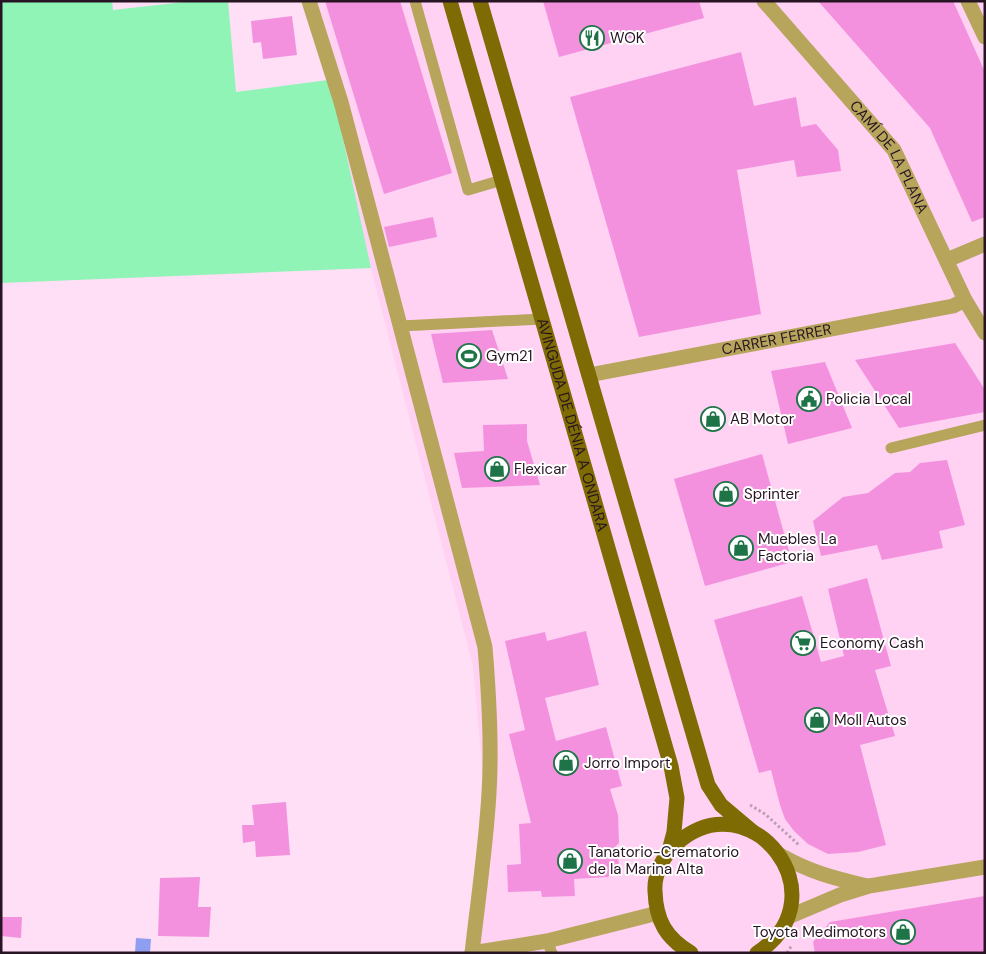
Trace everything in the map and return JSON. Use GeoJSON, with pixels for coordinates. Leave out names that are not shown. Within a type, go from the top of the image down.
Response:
{"type":"FeatureCollection","features":[{"type":"Feature","properties":{"kind":"main road","name":"AVINGUDA DE DÉNIA A ONDARA"},"geometry":{"type":"LineString","coordinates":[[450,1],[671,766],[677,798],[674,832],[668,851],[659,868],[655,886],[658,913]]}},
{"type":"Feature","properties":{"kind":"main road","name":"AVINGUDA DE DÉNIA A ONDARA"},"geometry":{"type":"LineString","coordinates":[[480,1],[708,785],[722,805],[753,832],[768,841],[780,855]]}},
{"type":"Feature","properties":{"kind":"main road"},"geometry":{"type":"LineString","coordinates":[[668,851],[686,835],[708,826],[731,825],[753,832]]}},
{"type":"Feature","properties":{"kind":"main road"},"geometry":{"type":"LineString","coordinates":[[757,953],[766,947],[778,934],[788,917],[791,885],[787,869],[780,855]]}},
{"type":"Feature","properties":{"kind":"main road"},"geometry":{"type":"LineString","coordinates":[[658,913],[663,928],[677,944],[691,953]]}},
{"type":"Feature","properties":{"kind":"main road"},"geometry":{"type":"LineString","coordinates":[[775,953],[778,934]]}},
{"type":"Feature","properties":{"kind":"street"},"geometry":{"type":"LineString","coordinates":[[309,1],[341,102],[485,647],[488,685],[489,792],[472,953],[550,947],[658,913]]}},
{"type":"Feature","properties":{"kind":"street","name":"CAMÍ DE LA PLANA"},"geometry":{"type":"LineString","coordinates":[[764,1],[894,150],[965,300],[985,333]]}},
{"type":"Feature","properties":{"kind":"street"},"geometry":{"type":"LineString","coordinates":[[968,1],[985,37]]}},
{"type":"Feature","properties":{"kind":"street"},"geometry":{"type":"LineString","coordinates":[[947,260],[985,244]]}},
{"type":"Feature","properties":{"kind":"street","name":"CARRER FERRER"},"geometry":{"type":"LineString","coordinates":[[588,375],[953,306],[965,300]]}},
{"type":"Feature","properties":{"kind":"street"},"geometry":{"type":"LineString","coordinates":[[780,855],[806,870],[869,886]]}},
{"type":"Feature","properties":{"kind":"street"},"geometry":{"type":"LineString","coordinates":[[788,917],[840,895],[869,886],[985,867]]}},
{"type":"Feature","properties":{"kind":"lane"},"geometry":{"type":"LineString","coordinates":[[415,1],[468,190],[502,180]]}},
{"type":"Feature","properties":{"kind":"lane"},"geometry":{"type":"LineString","coordinates":[[401,326],[542,319]]}},
{"type":"Feature","properties":{"kind":"lane"},"geometry":{"type":"LineString","coordinates":[[891,448],[985,425]]}},
{"type":"Feature","properties":{"kind":"path"},"geometry":{"type":"LineString","coordinates":[[747,803],[765,814],[804,850]]}},
{"type":"Feature","properties":{"kind":"path"},"geometry":{"type":"LineString","coordinates":[[787,953],[795,940]]}},
{"type":"Feature","properties":{"kind":"shaded area"},"geometry":{"type":"Polygon","coordinates":[[[301,1],[985,1],[985,953],[478,953],[491,864],[473,666],[371,268],[333,93],[301,1]]]}},
{"type":"Feature","properties":{"kind":"green space"},"geometry":{"type":"Polygon","coordinates":[[[1,1],[112,1],[113,10],[193,1],[228,1],[236,92],[328,80],[333,93],[371,268],[1,283],[1,1]]]}},
{"type":"Feature","properties":{"kind":"water"},"geometry":{"type":"Polygon","coordinates":[[[136,938],[151,939],[150,953],[135,953],[136,938]]]}},
{"type":"Feature","properties":{"kind":"building"},"geometry":{"type":"Polygon","coordinates":[[[325,1],[400,1],[452,173],[384,194],[325,1]]]}},
{"type":"Feature","properties":{"kind":"building","name":"WOK"},"geometry":{"type":"Polygon","coordinates":[[[543,1],[699,1],[704,18],[559,57],[543,1]]]}},
{"type":"Feature","properties":{"kind":"building"},"geometry":{"type":"Polygon","coordinates":[[[818,1],[953,1],[985,72],[985,217],[972,222],[930,128],[818,1]]]}},
{"type":"Feature","properties":{"kind":"building"},"geometry":{"type":"Polygon","coordinates":[[[292,16],[297,55],[263,59],[261,42],[253,43],[251,21],[292,16]]]}},
{"type":"Feature","properties":{"kind":"building"},"geometry":{"type":"Polygon","coordinates":[[[741,52],[754,106],[796,97],[801,127],[816,124],[838,150],[841,171],[797,177],[794,160],[737,170],[761,314],[639,337],[570,97],[741,52]]]}},
{"type":"Feature","properties":{"kind":"building"},"geometry":{"type":"Polygon","coordinates":[[[433,217],[437,237],[389,247],[384,227],[433,217]]]}},
{"type":"Feature","properties":{"kind":"building","name":"Gym21"},"geometry":{"type":"Polygon","coordinates":[[[492,330],[508,379],[443,383],[431,334],[492,330]]]}},
{"type":"Feature","properties":{"kind":"building"},"geometry":{"type":"Polygon","coordinates":[[[955,343],[985,390],[985,412],[899,428],[855,360],[955,343]]]}},
{"type":"Feature","properties":{"kind":"building","name":"Policia Local"},"geometry":{"type":"Polygon","coordinates":[[[825,362],[852,428],[788,444],[771,371],[825,362]]]}},
{"type":"Feature","properties":{"kind":"building","name":"Flexicar"},"geometry":{"type":"Polygon","coordinates":[[[527,424],[527,441],[540,485],[462,488],[454,453],[484,451],[483,425],[527,424]]]}},
{"type":"Feature","properties":{"kind":"building"},"geometry":{"type":"Polygon","coordinates":[[[762,454],[792,562],[705,586],[674,479],[762,454]]]}},
{"type":"Feature","properties":{"kind":"building"},"geometry":{"type":"Polygon","coordinates":[[[947,460],[965,525],[939,531],[943,548],[882,560],[877,545],[821,556],[813,521],[843,497],[868,493],[895,473],[910,472],[920,463],[947,460]]]}},
{"type":"Feature","properties":{"kind":"building"},"geometry":{"type":"Polygon","coordinates":[[[867,578],[891,666],[875,670],[895,736],[860,745],[886,845],[858,852],[828,854],[808,844],[794,831],[785,819],[771,770],[759,773],[714,620],[802,596],[821,662],[844,656],[828,589],[867,578]]]}},
{"type":"Feature","properties":{"kind":"building"},"geometry":{"type":"Polygon","coordinates":[[[586,631],[599,685],[545,698],[556,741],[606,727],[622,786],[610,789],[618,815],[619,843],[615,847],[619,863],[608,877],[574,879],[575,896],[542,897],[541,891],[508,892],[507,865],[521,864],[519,824],[531,823],[509,734],[525,730],[505,641],[545,632],[547,641],[586,631]]]}},
{"type":"Feature","properties":{"kind":"building"},"geometry":{"type":"Polygon","coordinates":[[[286,802],[290,855],[256,857],[255,841],[243,843],[242,825],[254,825],[252,805],[286,802]]]}},
{"type":"Feature","properties":{"kind":"building"},"geometry":{"type":"Polygon","coordinates":[[[200,877],[198,907],[211,907],[209,937],[158,936],[160,878],[200,877]]]}},
{"type":"Feature","properties":{"kind":"building","name":"Toyota Medimotors"},"geometry":{"type":"Polygon","coordinates":[[[985,896],[985,953],[815,953],[813,942],[830,922],[985,896]]]}},
{"type":"Feature","properties":{"kind":"building"},"geometry":{"type":"Polygon","coordinates":[[[1,917],[22,917],[21,938],[1,936],[1,917]]]}},
{"type":"Feature","properties":{"kind":"place","name":"WOK"},"geometry":{"type":"Point","coordinates":[592,38]}},
{"type":"Feature","properties":{"kind":"place","name":"Gym21"},"geometry":{"type":"Point","coordinates":[469,356]}},
{"type":"Feature","properties":{"kind":"place","name":"Policia Local"},"geometry":{"type":"Point","coordinates":[809,399]}},
{"type":"Feature","properties":{"kind":"place","name":"AB Motor"},"geometry":{"type":"Point","coordinates":[713,419]}},
{"type":"Feature","properties":{"kind":"place","name":"Flexicar"},"geometry":{"type":"Point","coordinates":[497,469]}},
{"type":"Feature","properties":{"kind":"place","name":"Sprinter"},"geometry":{"type":"Point","coordinates":[726,494]}},
{"type":"Feature","properties":{"kind":"place","name":"Muebles La Factoria"},"geometry":{"type":"Point","coordinates":[741,548]}},
{"type":"Feature","properties":{"kind":"place","name":"Economy Cash"},"geometry":{"type":"Point","coordinates":[803,643]}},
{"type":"Feature","properties":{"kind":"place","name":"Moll Autos"},"geometry":{"type":"Point","coordinates":[817,720]}},
{"type":"Feature","properties":{"kind":"place","name":"Jorro Import"},"geometry":{"type":"Point","coordinates":[566,763]}},
{"type":"Feature","properties":{"kind":"place","name":"Tanatorio-Crematorio de la Marina Alta"},"geometry":{"type":"Point","coordinates":[570,861]}},
{"type":"Feature","properties":{"kind":"place","name":"Toyota Medimotors"},"geometry":{"type":"Point","coordinates":[903,932]}}]}
